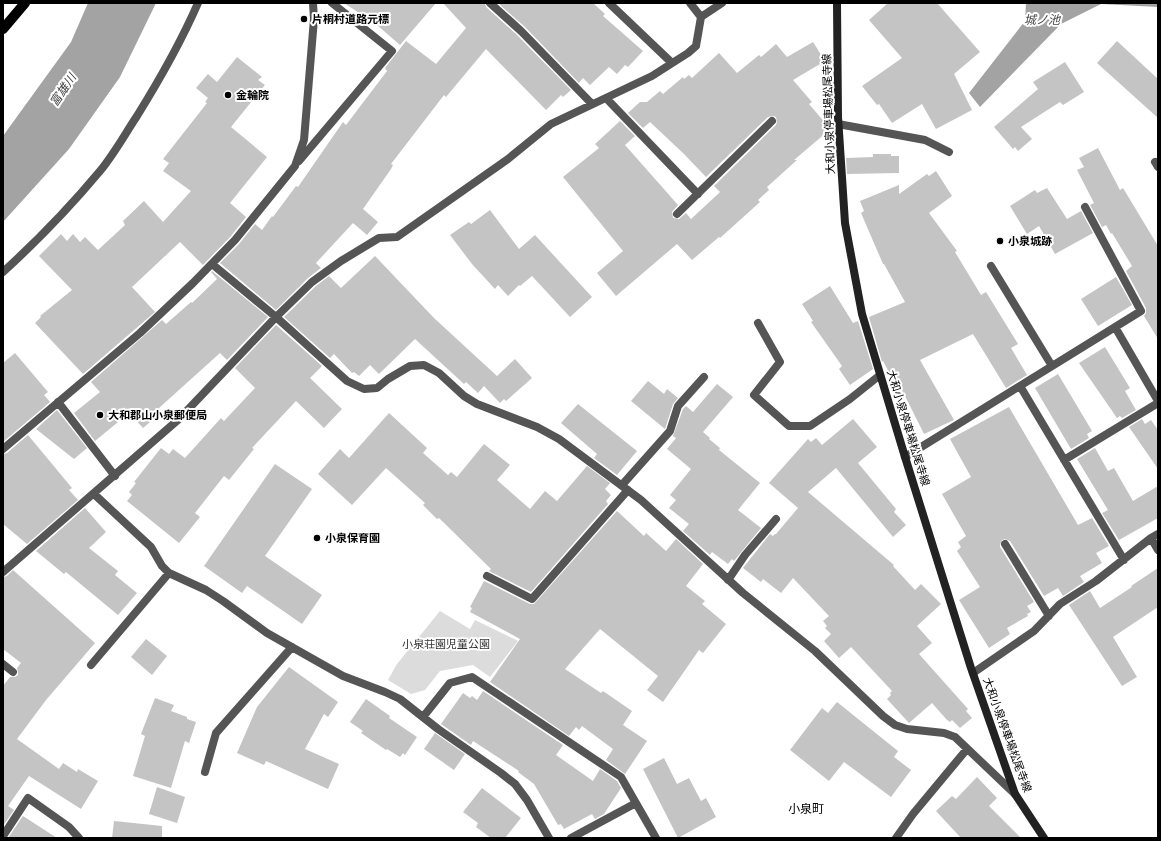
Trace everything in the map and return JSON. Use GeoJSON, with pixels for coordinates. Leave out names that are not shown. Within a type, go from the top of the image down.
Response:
{"type":"FeatureCollection","features":[{"type":"Feature","properties":{"kind":"main road"},"geometry":{"type":"LineString","coordinates":[[3,29],[25,3]]}},
{"type":"Feature","properties":{"kind":"main road","name":"大和小泉停車場松尾寺線"},"geometry":{"type":"LineString","coordinates":[[837,3],[838,124],[845,223],[862,314],[904,457],[973,673],[1015,794],[1044,838]]}},
{"type":"Feature","properties":{"kind":"street"},"geometry":{"type":"LineString","coordinates":[[3,272],[33,245],[100,170],[117,147],[154,88],[186,31],[198,3]]}},
{"type":"Feature","properties":{"kind":"street"},"geometry":{"type":"LineString","coordinates":[[295,166],[304,140],[314,19],[313,3]]}},
{"type":"Feature","properties":{"kind":"street"},"geometry":{"type":"LineString","coordinates":[[3,449],[140,333],[236,240],[295,166],[392,51],[332,3]]}},
{"type":"Feature","properties":{"kind":"street"},"geometry":{"type":"LineString","coordinates":[[490,3],[521,31],[592,104]]}},
{"type":"Feature","properties":{"kind":"street"},"geometry":{"type":"LineString","coordinates":[[609,3],[672,63]]}},
{"type":"Feature","properties":{"kind":"street"},"geometry":{"type":"LineString","coordinates":[[3,572],[179,419],[276,317],[312,282],[341,261],[379,238],[397,237],[508,159],[551,124],[652,76],[688,53],[696,46],[700,16],[690,3]]}},
{"type":"Feature","properties":{"kind":"street"},"geometry":{"type":"LineString","coordinates":[[700,16],[722,3]]}},
{"type":"Feature","properties":{"kind":"street"},"geometry":{"type":"LineString","coordinates":[[606,98],[698,194]]}},
{"type":"Feature","properties":{"kind":"street"},"geometry":{"type":"LineString","coordinates":[[677,214],[772,121]]}},
{"type":"Feature","properties":{"kind":"street"},"geometry":{"type":"LineString","coordinates":[[838,124],[925,140],[949,152]]}},
{"type":"Feature","properties":{"kind":"street"},"geometry":{"type":"LineString","coordinates":[[904,457],[1142,311],[1085,207]]}},
{"type":"Feature","properties":{"kind":"street"},"geometry":{"type":"LineString","coordinates":[[212,264],[276,317],[347,381],[364,389],[377,388],[388,379],[410,366],[424,365],[439,373],[464,396],[477,404],[537,427],[560,439],[641,500],[728,580],[815,651],[883,716],[895,725],[906,729],[944,733],[955,737],[1015,794]]}},
{"type":"Feature","properties":{"kind":"street"},"geometry":{"type":"LineString","coordinates":[[991,266],[1052,366]]}},
{"type":"Feature","properties":{"kind":"street"},"geometry":{"type":"LineString","coordinates":[[758,323],[780,362],[754,395],[789,426],[810,426],[850,399],[880,375]]}},
{"type":"Feature","properties":{"kind":"street"},"geometry":{"type":"LineString","coordinates":[[1064,460],[1157,398],[1115,327]]}},
{"type":"Feature","properties":{"kind":"street"},"geometry":{"type":"LineString","coordinates":[[487,576],[532,599],[625,488],[670,431],[678,406],[704,377]]}},
{"type":"Feature","properties":{"kind":"street"},"geometry":{"type":"LineString","coordinates":[[1020,386],[1124,560]]}},
{"type":"Feature","properties":{"kind":"street"},"geometry":{"type":"LineString","coordinates":[[58,402],[115,476]]}},
{"type":"Feature","properties":{"kind":"street"},"geometry":{"type":"LineString","coordinates":[[94,494],[151,547],[162,566],[169,573],[206,590],[267,633],[343,676],[385,692],[400,700],[515,784],[527,800],[549,838]]}},
{"type":"Feature","properties":{"kind":"street"},"geometry":{"type":"LineString","coordinates":[[728,580],[745,555],[776,519]]}},
{"type":"Feature","properties":{"kind":"street"},"geometry":{"type":"LineString","coordinates":[[973,673],[1034,631],[1060,604],[1096,581],[1154,536],[1158,550]]}},
{"type":"Feature","properties":{"kind":"street"},"geometry":{"type":"LineString","coordinates":[[1005,544],[1049,616]]}},
{"type":"Feature","properties":{"kind":"street"},"geometry":{"type":"LineString","coordinates":[[91,665],[169,573]]}},
{"type":"Feature","properties":{"kind":"street"},"geometry":{"type":"LineString","coordinates":[[205,772],[216,733],[292,647]]}},
{"type":"Feature","properties":{"kind":"street"},"geometry":{"type":"LineString","coordinates":[[3,664],[13,672]]}},
{"type":"Feature","properties":{"kind":"street"},"geometry":{"type":"LineString","coordinates":[[423,717],[450,683],[472,678],[621,777],[656,838]]}},
{"type":"Feature","properties":{"kind":"street"},"geometry":{"type":"LineString","coordinates":[[896,838],[913,814],[967,749]]}},
{"type":"Feature","properties":{"kind":"street"},"geometry":{"type":"LineString","coordinates":[[3,836],[28,798],[69,827],[79,838]]}},
{"type":"Feature","properties":{"kind":"street"},"geometry":{"type":"LineString","coordinates":[[572,838],[636,802]]}},
{"type":"Feature","properties":{"kind":"green space","name":"小泉荘園児童公園"},"geometry":{"type":"Polygon","coordinates":[[[440,611],[470,629],[475,620],[518,641],[490,677],[473,665],[440,671],[425,690],[411,694],[388,680],[397,664],[440,611]]]}},
{"type":"Feature","properties":{"kind":"water","name":"富雄川"},"geometry":{"type":"Polygon","coordinates":[[[88,3],[156,3],[120,77],[69,149],[3,222],[3,136],[71,42],[88,3]]]}},
{"type":"Feature","properties":{"kind":"water","name":"城ノ池"},"geometry":{"type":"Polygon","coordinates":[[[1026,3],[1158,3],[1158,7],[1101,4],[1061,24],[980,107],[969,93],[1025,21],[1026,3]]]}},
{"type":"Feature","properties":{"kind":"building"},"geometry":{"type":"Polygon","coordinates":[[[344,3],[436,3],[400,45],[377,25],[344,3]]]}},
{"type":"Feature","properties":{"kind":"building"},"geometry":{"type":"Polygon","coordinates":[[[443,3],[485,3],[486,7],[517,35],[571,90],[563,97],[561,95],[546,110],[486,49],[446,97],[444,95],[391,164],[393,165],[391,169],[363,209],[378,222],[367,235],[353,223],[316,263],[321,268],[308,278],[276,310],[220,263],[239,244],[255,224],[262,230],[272,216],[273,217],[296,186],[298,187],[343,122],[346,125],[387,71],[385,68],[406,41],[436,64],[466,28],[443,3]]]}},
{"type":"Feature","properties":{"kind":"building"},"geometry":{"type":"Polygon","coordinates":[[[498,3],[593,3],[605,14],[603,16],[643,51],[628,67],[625,65],[617,74],[609,67],[590,85],[583,78],[579,83],[525,27],[498,3]]]}},
{"type":"Feature","properties":{"kind":"building"},"geometry":{"type":"Polygon","coordinates":[[[888,3],[937,3],[980,52],[954,74],[972,110],[936,129],[922,104],[892,123],[879,104],[877,105],[862,86],[902,58],[869,20],[888,3]]]}},
{"type":"Feature","properties":{"kind":"building"},"geometry":{"type":"Polygon","coordinates":[[[1117,41],[1158,79],[1158,118],[1097,63],[1117,41]]]}},
{"type":"Feature","properties":{"kind":"building"},"geometry":{"type":"Polygon","coordinates":[[[813,42],[825,61],[793,80],[812,102],[809,104],[827,125],[827,132],[794,160],[797,160],[767,187],[769,190],[758,200],[760,202],[720,238],[719,237],[692,260],[677,244],[616,296],[597,273],[623,251],[563,177],[599,148],[595,144],[620,121],[635,136],[625,145],[678,205],[672,212],[673,218],[679,219],[686,213],[691,219],[720,192],[714,186],[776,125],[776,117],[768,117],[706,177],[650,122],[643,128],[628,113],[640,102],[647,102],[660,91],[663,94],[683,77],[684,79],[689,75],[692,78],[719,53],[737,73],[759,55],[761,57],[776,44],[787,57],[813,42]]]}},
{"type":"Feature","properties":{"kind":"building"},"geometry":{"type":"Polygon","coordinates":[[[237,57],[262,77],[258,80],[265,85],[231,127],[267,157],[230,203],[246,217],[231,236],[203,265],[180,242],[132,287],[155,312],[83,374],[35,323],[41,317],[40,316],[72,290],[39,256],[61,234],[67,241],[73,234],[80,242],[85,237],[98,250],[125,225],[123,221],[144,201],[163,222],[191,191],[163,171],[169,163],[163,159],[207,103],[205,102],[208,98],[196,88],[208,74],[217,82],[237,57]]]}},
{"type":"Feature","properties":{"kind":"building"},"geometry":{"type":"Polygon","coordinates":[[[1065,62],[1084,92],[1063,105],[1060,102],[1021,127],[1032,139],[1018,151],[1015,147],[1013,149],[994,127],[1038,89],[1033,82],[1065,62]]]}},
{"type":"Feature","properties":{"kind":"building"},"geometry":{"type":"Polygon","coordinates":[[[1098,148],[1120,190],[1123,188],[1158,246],[1158,339],[1144,316],[1146,313],[1146,308],[1126,271],[1132,266],[1106,225],[1102,227],[1090,205],[1094,203],[1077,170],[1084,167],[1079,158],[1098,148]]]}},
{"type":"Feature","properties":{"kind":"building"},"geometry":{"type":"Polygon","coordinates":[[[873,154],[891,154],[891,156],[899,156],[899,173],[847,174],[846,158],[873,157],[873,154]]]}},
{"type":"Feature","properties":{"kind":"building"},"geometry":{"type":"Polygon","coordinates":[[[936,171],[952,196],[929,213],[957,251],[955,252],[981,295],[986,292],[1018,344],[1011,348],[1027,375],[1006,388],[973,334],[920,360],[954,420],[924,434],[902,390],[899,391],[883,361],[882,362],[869,317],[905,302],[883,264],[861,213],[864,211],[860,201],[899,185],[899,194],[927,174],[929,176],[936,171]]]}},
{"type":"Feature","properties":{"kind":"building"},"geometry":{"type":"Polygon","coordinates":[[[1047,188],[1067,219],[1081,211],[1093,233],[1055,254],[1039,226],[1027,234],[1010,206],[1035,190],[1037,193],[1047,188]]]}},
{"type":"Feature","properties":{"kind":"building"},"geometry":{"type":"Polygon","coordinates":[[[490,210],[519,249],[535,235],[592,297],[570,317],[532,276],[520,286],[519,285],[508,296],[498,285],[495,289],[472,264],[450,235],[469,222],[471,224],[490,210]]]}},
{"type":"Feature","properties":{"kind":"building"},"geometry":{"type":"Polygon","coordinates":[[[375,256],[434,318],[497,376],[515,359],[532,378],[506,401],[504,399],[500,403],[484,386],[478,393],[466,382],[464,384],[415,339],[379,374],[370,365],[359,376],[354,372],[352,373],[334,354],[330,358],[284,317],[316,286],[329,276],[341,288],[375,256]]]}},
{"type":"Feature","properties":{"kind":"building"},"geometry":{"type":"Polygon","coordinates":[[[212,271],[268,317],[227,360],[220,353],[159,408],[162,412],[143,428],[129,413],[95,441],[74,413],[100,392],[91,382],[162,320],[166,324],[191,302],[192,303],[217,279],[211,272],[212,271]]]}},
{"type":"Feature","properties":{"kind":"building"},"geometry":{"type":"Polygon","coordinates":[[[1116,277],[1132,305],[1098,326],[1081,299],[1116,277]]]}},
{"type":"Feature","properties":{"kind":"building"},"geometry":{"type":"Polygon","coordinates":[[[830,286],[853,323],[858,321],[873,369],[850,385],[839,369],[842,366],[811,322],[813,321],[802,304],[830,286]]]}},
{"type":"Feature","properties":{"kind":"building"},"geometry":{"type":"Polygon","coordinates":[[[276,325],[322,366],[310,378],[342,409],[324,428],[296,401],[252,448],[254,449],[229,480],[224,476],[195,513],[200,517],[179,543],[127,501],[132,495],[129,492],[136,483],[134,482],[161,448],[169,454],[173,449],[185,458],[221,418],[224,421],[255,388],[235,368],[276,325]]]}},
{"type":"Feature","properties":{"kind":"building"},"geometry":{"type":"Polygon","coordinates":[[[1105,347],[1130,388],[1125,391],[1136,410],[1122,418],[1120,416],[1117,418],[1079,363],[1105,347]]]}},
{"type":"Feature","properties":{"kind":"building"},"geometry":{"type":"Polygon","coordinates":[[[15,353],[48,392],[44,395],[50,402],[3,442],[3,363],[15,353]]]}},
{"type":"Feature","properties":{"kind":"building"},"geometry":{"type":"Polygon","coordinates":[[[1058,374],[1092,431],[1087,434],[1089,438],[1071,449],[1035,388],[1058,374]]]}},
{"type":"Feature","properties":{"kind":"building"},"geometry":{"type":"Polygon","coordinates":[[[648,381],[664,394],[667,389],[678,398],[673,404],[665,429],[631,401],[648,381]]]}},
{"type":"Feature","properties":{"kind":"building"},"geometry":{"type":"Polygon","coordinates":[[[717,384],[733,397],[703,432],[720,448],[719,450],[760,483],[738,510],[761,528],[734,561],[732,559],[728,564],[712,552],[710,555],[683,531],[689,524],[669,508],[676,500],[670,495],[691,469],[667,449],[676,438],[673,436],[683,409],[686,406],[693,412],[717,384]]]}},
{"type":"Feature","properties":{"kind":"building"},"geometry":{"type":"Polygon","coordinates":[[[578,404],[637,451],[617,475],[594,458],[597,454],[561,423],[578,404]]]}},
{"type":"Feature","properties":{"kind":"building"},"geometry":{"type":"Polygon","coordinates":[[[1009,407],[1078,525],[1092,518],[1109,546],[1096,553],[1102,563],[1080,576],[1084,582],[1063,596],[1058,588],[1044,596],[1010,541],[1005,539],[1002,540],[1000,547],[1034,602],[1027,606],[1031,612],[1027,614],[1028,616],[1007,628],[1010,634],[989,648],[959,600],[980,587],[957,551],[961,547],[958,542],[966,536],[942,494],[971,477],[950,439],[1009,407]]]}},
{"type":"Feature","properties":{"kind":"building"},"geometry":{"type":"Polygon","coordinates":[[[57,410],[87,448],[74,459],[36,429],[57,410]]]}},
{"type":"Feature","properties":{"kind":"building"},"geometry":{"type":"Polygon","coordinates":[[[389,413],[427,448],[423,453],[448,475],[451,472],[457,477],[484,444],[510,465],[497,480],[530,509],[545,491],[557,501],[587,466],[610,483],[605,489],[611,495],[606,501],[608,504],[531,592],[489,571],[491,569],[439,518],[437,519],[423,505],[425,503],[386,468],[352,505],[318,474],[340,449],[349,458],[389,413]]]}},
{"type":"Feature","properties":{"kind":"building"},"geometry":{"type":"Polygon","coordinates":[[[853,419],[877,447],[858,463],[896,509],[894,512],[906,525],[893,537],[836,468],[808,492],[894,565],[893,566],[915,590],[921,584],[941,604],[917,626],[932,643],[919,654],[968,709],[966,711],[972,718],[960,728],[952,720],[950,722],[947,720],[932,703],[909,723],[887,699],[891,695],[890,693],[892,691],[851,647],[839,658],[824,641],[831,634],[825,628],[827,626],[823,621],[829,616],[793,578],[781,593],[763,579],[761,582],[743,568],[770,534],[773,536],[776,534],[798,508],[769,483],[808,439],[811,442],[816,438],[822,445],[853,419]]]}},
{"type":"Feature","properties":{"kind":"building"},"geometry":{"type":"Polygon","coordinates":[[[1142,419],[1145,424],[1151,420],[1158,430],[1158,469],[1129,427],[1142,419]]]}},
{"type":"Feature","properties":{"kind":"building"},"geometry":{"type":"Polygon","coordinates":[[[28,435],[72,488],[69,490],[78,500],[27,544],[3,524],[3,454],[7,453],[28,435]]]}},
{"type":"Feature","properties":{"kind":"building"},"geometry":{"type":"Polygon","coordinates":[[[1095,448],[1108,471],[1114,468],[1133,501],[1158,486],[1158,518],[1119,540],[1102,513],[1108,510],[1077,459],[1095,448]]]}},
{"type":"Feature","properties":{"kind":"building"},"geometry":{"type":"Polygon","coordinates":[[[275,464],[312,489],[265,556],[322,595],[302,624],[247,586],[242,593],[204,566],[275,464]]]}},
{"type":"Feature","properties":{"kind":"building"},"geometry":{"type":"Polygon","coordinates":[[[85,508],[106,532],[89,548],[118,571],[115,575],[137,593],[118,615],[66,572],[64,574],[36,551],[85,508]]]}},
{"type":"Feature","properties":{"kind":"building"},"geometry":{"type":"Polygon","coordinates":[[[617,511],[644,536],[646,533],[666,551],[676,539],[703,564],[686,586],[705,601],[702,604],[726,624],[703,653],[699,650],[663,702],[647,690],[658,676],[600,629],[565,669],[601,693],[603,691],[632,711],[623,725],[647,741],[625,774],[606,760],[613,749],[582,726],[579,730],[576,727],[569,736],[490,682],[520,639],[470,612],[472,608],[470,607],[484,581],[530,604],[534,604],[617,511]]]}},
{"type":"Feature","properties":{"kind":"building"},"geometry":{"type":"Polygon","coordinates":[[[1158,568],[1158,607],[1113,637],[1137,677],[1122,686],[1069,605],[1090,591],[1100,608],[1158,568]]]}},
{"type":"Feature","properties":{"kind":"building"},"geometry":{"type":"Polygon","coordinates":[[[13,570],[95,643],[46,700],[17,739],[59,769],[63,763],[77,772],[78,769],[98,781],[81,809],[29,776],[8,806],[14,810],[3,826],[3,686],[10,677],[15,677],[18,675],[17,668],[21,663],[3,649],[3,577],[7,576],[13,570]]]}},
{"type":"Feature","properties":{"kind":"building"},"geometry":{"type":"Polygon","coordinates":[[[146,639],[167,656],[152,675],[131,657],[146,639]]]}},
{"type":"Feature","properties":{"kind":"building"},"geometry":{"type":"Polygon","coordinates":[[[289,667],[338,702],[328,717],[324,714],[305,749],[339,764],[328,789],[266,761],[264,765],[237,753],[257,707],[289,667]]]}},
{"type":"Feature","properties":{"kind":"building"},"geometry":{"type":"Polygon","coordinates":[[[483,691],[563,745],[556,755],[593,781],[600,769],[617,781],[621,788],[604,814],[595,819],[592,814],[564,829],[561,824],[558,825],[534,784],[518,772],[519,771],[473,741],[471,745],[441,724],[463,693],[470,698],[472,696],[477,700],[483,691]]]}},
{"type":"Feature","properties":{"kind":"building"},"geometry":{"type":"Polygon","coordinates":[[[155,698],[174,705],[171,711],[196,722],[189,743],[185,741],[171,788],[133,776],[145,736],[141,734],[155,698]]]}},
{"type":"Feature","properties":{"kind":"building"},"geometry":{"type":"Polygon","coordinates":[[[366,699],[390,716],[389,718],[417,737],[405,755],[403,753],[400,757],[387,749],[386,750],[361,733],[363,731],[350,722],[366,699]]]}},
{"type":"Feature","properties":{"kind":"building"},"geometry":{"type":"Polygon","coordinates":[[[837,702],[898,751],[894,757],[911,770],[891,797],[844,762],[829,781],[790,750],[822,708],[828,713],[837,702]]]}},
{"type":"Feature","properties":{"kind":"building"},"geometry":{"type":"Polygon","coordinates":[[[435,733],[465,754],[454,770],[424,749],[435,733]]]}},
{"type":"Feature","properties":{"kind":"building"},"geometry":{"type":"Polygon","coordinates":[[[664,758],[677,784],[689,778],[701,801],[706,798],[716,817],[678,838],[643,769],[664,758]]]}},
{"type":"Feature","properties":{"kind":"building"},"geometry":{"type":"Polygon","coordinates":[[[977,777],[997,798],[989,806],[1021,838],[961,838],[936,811],[952,796],[956,799],[977,777]]]}},
{"type":"Feature","properties":{"kind":"building"},"geometry":{"type":"Polygon","coordinates":[[[157,787],[185,797],[177,823],[149,814],[157,787]]]}},
{"type":"Feature","properties":{"kind":"building"},"geometry":{"type":"Polygon","coordinates":[[[482,788],[521,818],[505,838],[491,838],[476,827],[478,823],[463,812],[482,788]]]}},
{"type":"Feature","properties":{"kind":"building"},"geometry":{"type":"Polygon","coordinates":[[[23,816],[57,838],[8,838],[23,816]]]}},
{"type":"Feature","properties":{"kind":"building"},"geometry":{"type":"Polygon","coordinates":[[[114,821],[162,826],[162,838],[112,838],[114,821]]]}},
{"type":"Feature","properties":{"kind":"place","name":"片桐村道路元標"},"geometry":{"type":"Point","coordinates":[304,19]}},
{"type":"Feature","properties":{"kind":"place","name":"金輪院"},"geometry":{"type":"Point","coordinates":[228,95]}},
{"type":"Feature","properties":{"kind":"place","name":"小泉城跡"},"geometry":{"type":"Point","coordinates":[1000,241]}},
{"type":"Feature","properties":{"kind":"place","name":"大和郡山小泉郵便局"},"geometry":{"type":"Point","coordinates":[100,415]}},
{"type":"Feature","properties":{"kind":"place","name":"小泉保育園"},"geometry":{"type":"Point","coordinates":[317,538]}},
{"type":"Feature","properties":{"kind":"district","name":"小泉町"},"geometry":{"type":"Point","coordinates":[806,809]}}]}
